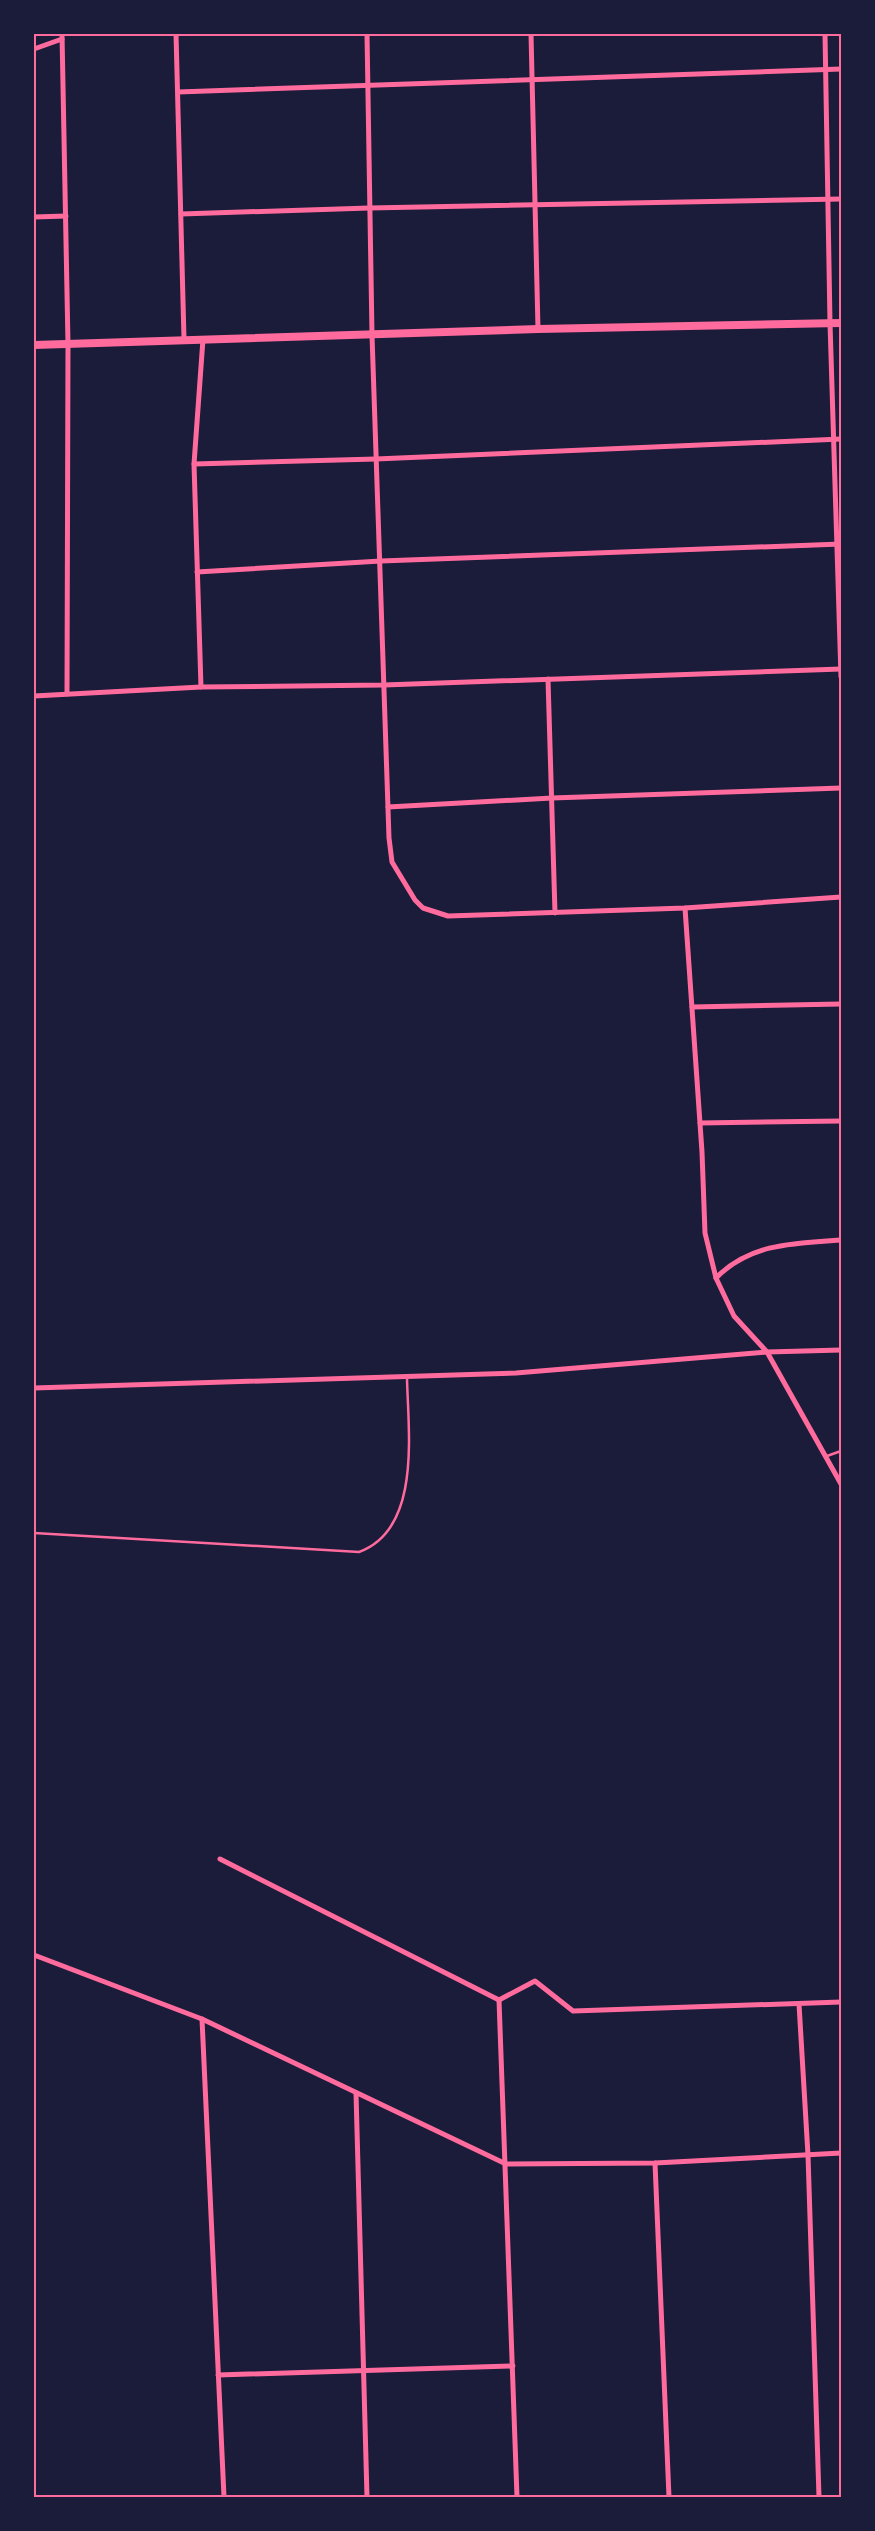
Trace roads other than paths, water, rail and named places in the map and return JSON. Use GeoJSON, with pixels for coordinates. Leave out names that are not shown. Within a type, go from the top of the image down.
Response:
{"type":"FeatureCollection","features":[{"type":"Feature","properties":{"kind":"main road"},"geometry":{"type":"LineString","coordinates":[[34,345],[538,329],[841,323]]}},
{"type":"Feature","properties":{"kind":"street"},"geometry":{"type":"LineString","coordinates":[[176,34],[184,339]]}},
{"type":"Feature","properties":{"kind":"street"},"geometry":{"type":"LineString","coordinates":[[367,34],[372,335],[388,807],[392,862],[415,900],[423,908],[448,916],[686,908],[841,897]]}},
{"type":"Feature","properties":{"kind":"street"},"geometry":{"type":"LineString","coordinates":[[531,34],[538,329]]}},
{"type":"Feature","properties":{"kind":"street"},"geometry":{"type":"LineString","coordinates":[[825,34],[830,323],[833,439],[839,544],[841,677]]}},
{"type":"Feature","properties":{"kind":"street"},"geometry":{"type":"LineString","coordinates":[[34,49],[62,36],[68,344],[67,694]]}},
{"type":"Feature","properties":{"kind":"street"},"geometry":{"type":"LineString","coordinates":[[178,92],[841,68]]}},
{"type":"Feature","properties":{"kind":"street"},"geometry":{"type":"LineString","coordinates":[[181,214],[370,208],[841,199]]}},
{"type":"Feature","properties":{"kind":"street"},"geometry":{"type":"LineString","coordinates":[[34,217],[66,216]]}},
{"type":"Feature","properties":{"kind":"street"},"geometry":{"type":"LineString","coordinates":[[201,687],[194,464],[203,339]]}},
{"type":"Feature","properties":{"kind":"street"},"geometry":{"type":"LineString","coordinates":[[194,464],[376,460],[841,439]]}},
{"type":"Feature","properties":{"kind":"street"},"geometry":{"type":"LineString","coordinates":[[197,572],[381,561],[839,544]]}},
{"type":"Feature","properties":{"kind":"street"},"geometry":{"type":"LineString","coordinates":[[34,696],[201,687],[384,685],[841,669]]}},
{"type":"Feature","properties":{"kind":"street"},"geometry":{"type":"LineString","coordinates":[[548,679],[556,912]]}},
{"type":"Feature","properties":{"kind":"street"},"geometry":{"type":"LineString","coordinates":[[388,807],[552,798],[841,788]]}},
{"type":"Feature","properties":{"kind":"street"},"geometry":{"type":"LineString","coordinates":[[686,908],[705,1233],[716,1278],[734,1316],[767,1352],[841,1484]]}},
{"type":"Feature","properties":{"kind":"street"},"geometry":{"type":"LineString","coordinates":[[692,1007],[841,1004]]}},
{"type":"Feature","properties":{"kind":"street"},"geometry":{"type":"LineString","coordinates":[[700,1123],[841,1121]]}},
{"type":"Feature","properties":{"kind":"street"},"geometry":{"type":"LineString","coordinates":[[716,1278],[727,1266],[742,1257],[760,1250],[786,1244],[841,1240]]}},
{"type":"Feature","properties":{"kind":"street"},"geometry":{"type":"LineString","coordinates":[[34,1388],[516,1373],[767,1352],[841,1350]]}},
{"type":"Feature","properties":{"kind":"street"},"geometry":{"type":"LineString","coordinates":[[220,1859],[499,2000]]}},
{"type":"Feature","properties":{"kind":"street"},"geometry":{"type":"LineString","coordinates":[[34,1955],[202,2019],[506,2164],[655,2163],[841,2153]]}},
{"type":"Feature","properties":{"kind":"street"},"geometry":{"type":"LineString","coordinates":[[499,2000],[535,1981],[573,2011],[841,2002]]}},
{"type":"Feature","properties":{"kind":"street"},"geometry":{"type":"LineString","coordinates":[[499,2000],[517,2497]]}},
{"type":"Feature","properties":{"kind":"street"},"geometry":{"type":"LineString","coordinates":[[799,2004],[808,2155],[819,2497]]}},
{"type":"Feature","properties":{"kind":"street"},"geometry":{"type":"LineString","coordinates":[[202,2019],[224,2497]]}},
{"type":"Feature","properties":{"kind":"street"},"geometry":{"type":"LineString","coordinates":[[356,2093],[367,2497]]}},
{"type":"Feature","properties":{"kind":"street"},"geometry":{"type":"LineString","coordinates":[[655,2163],[669,2497]]}},
{"type":"Feature","properties":{"kind":"street"},"geometry":{"type":"LineString","coordinates":[[218,2375],[513,2366]]}},
{"type":"Feature","properties":{"kind":"lane"},"geometry":{"type":"LineString","coordinates":[[34,1533],[359,1552],[372,1547],[382,1539],[396,1518],[404,1494],[408,1465],[407,1376]]}},
{"type":"Feature","properties":{"kind":"lane"},"geometry":{"type":"LineString","coordinates":[[825,1456],[841,1451]]}}]}
